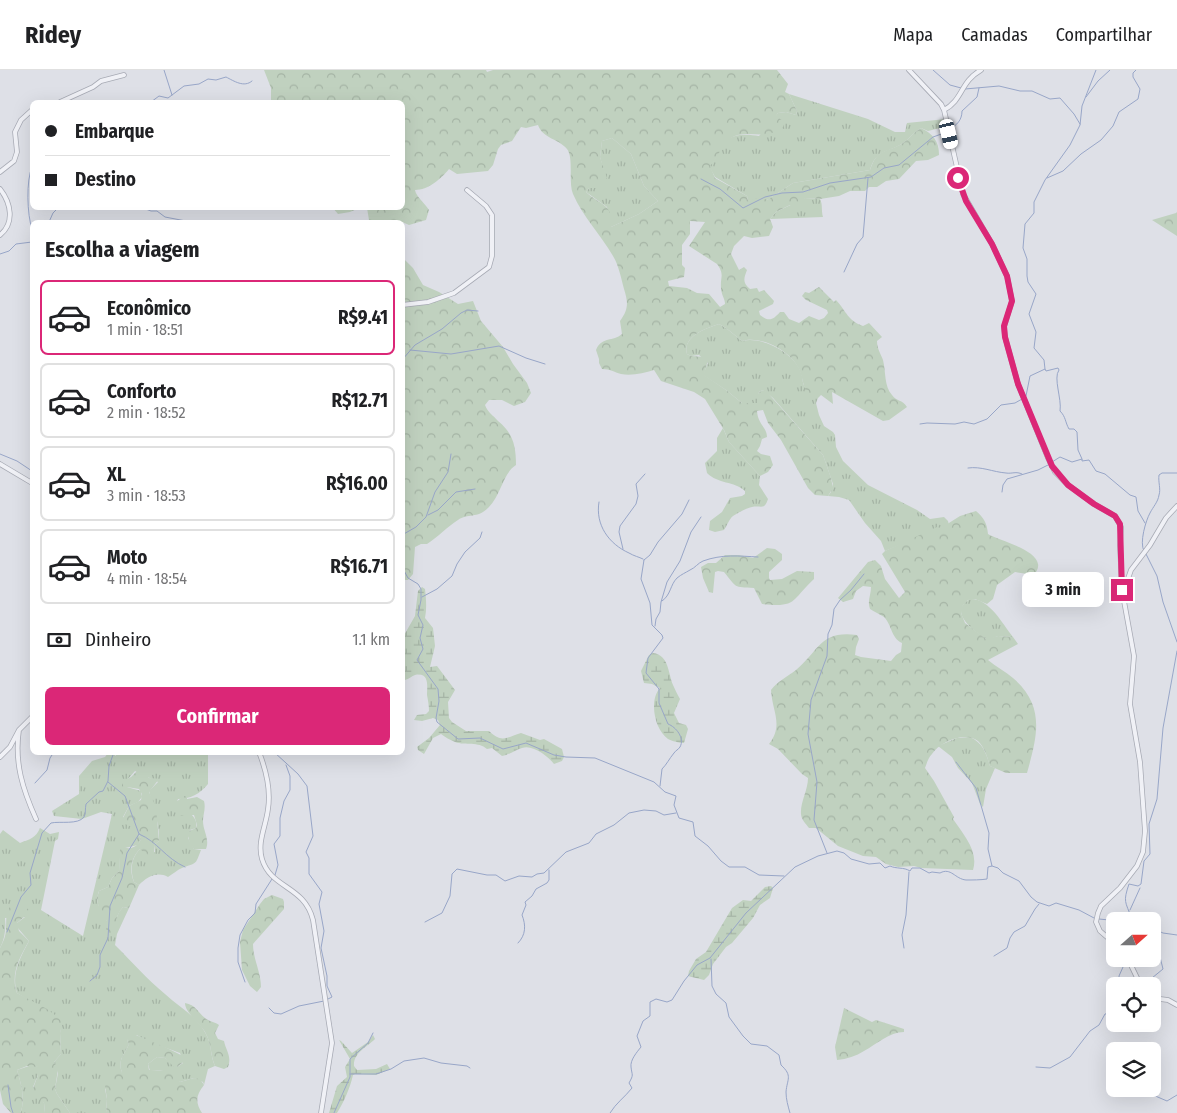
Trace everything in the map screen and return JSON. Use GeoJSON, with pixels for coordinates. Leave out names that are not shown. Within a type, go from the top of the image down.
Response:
{"type":"FeatureCollection","features":[{"type":"Feature","properties":{"kind":"street"},"geometry":{"type":"LineString","coordinates":[[909,70],[937,99],[944,110],[963,194],[1001,263],[1012,295],[1004,331],[1020,389],[1056,472],[1068,485],[1094,504],[1115,516],[1120,524],[1122,595],[1133,650],[1130,704],[1140,762],[1144,831],[1143,852],[1136,866],[1120,888],[1101,906],[1098,912],[1096,922],[1100,931],[1106,936]]}},
{"type":"Feature","properties":{"kind":"street"},"geometry":{"type":"LineString","coordinates":[[944,110],[954,104],[968,79],[981,70]]}},
{"type":"Feature","properties":{"kind":"street"},"geometry":{"type":"LineString","coordinates":[[64,100],[102,82],[124,75]]}},
{"type":"Feature","properties":{"kind":"street"},"geometry":{"type":"LineString","coordinates":[[0,172],[14,161],[17,152],[15,132],[21,120],[30,112]]}},
{"type":"Feature","properties":{"kind":"street"},"geometry":{"type":"LineString","coordinates":[[0,189],[9,204],[10,216],[6,228],[0,235]]}},
{"type":"Feature","properties":{"kind":"street"},"geometry":{"type":"LineString","coordinates":[[405,305],[428,302],[454,293],[489,267],[492,256],[492,215],[486,206],[467,190]]}},
{"type":"Feature","properties":{"kind":"street"},"geometry":{"type":"LineString","coordinates":[[0,464],[30,482]]}},
{"type":"Feature","properties":{"kind":"street"},"geometry":{"type":"LineString","coordinates":[[1122,595],[1131,570],[1166,518],[1177,506]]}},
{"type":"Feature","properties":{"kind":"street"},"geometry":{"type":"LineString","coordinates":[[0,757],[10,748],[19,730],[30,719]]}},
{"type":"Feature","properties":{"kind":"street"},"geometry":{"type":"LineString","coordinates":[[19,730],[17,747],[20,776],[36,819]]}},
{"type":"Feature","properties":{"kind":"street"},"geometry":{"type":"LineString","coordinates":[[259,755],[265,769],[268,799],[268,813],[261,841],[262,860],[273,876],[304,899],[313,920],[332,1043],[321,1113]]}},
{"type":"Feature","properties":{"kind":"street"},"geometry":{"type":"LineString","coordinates":[[1161,999],[1168,1000],[1177,1005]]}},
{"type":"Feature","properties":{"kind":"green space"},"geometry":{"type":"Polygon","coordinates":[[[264,70],[486,70],[487,72],[493,70],[777,70],[788,84],[785,92],[789,94],[797,111],[796,115],[786,112],[778,113],[776,116],[783,121],[783,127],[769,134],[743,134],[731,138],[710,166],[715,178],[747,196],[748,201],[761,197],[767,200],[793,183],[870,170],[876,157],[903,143],[921,128],[934,138],[938,146],[939,155],[928,160],[916,161],[899,179],[886,181],[877,187],[869,187],[865,191],[850,191],[839,196],[820,199],[805,198],[800,209],[790,205],[776,212],[770,219],[773,227],[769,236],[752,238],[744,236],[734,246],[731,254],[739,270],[744,267],[747,270],[744,280],[747,287],[750,289],[757,288],[759,292],[764,290],[774,301],[773,304],[759,311],[760,315],[766,319],[775,317],[780,312],[784,312],[789,319],[799,323],[809,316],[819,320],[824,318],[828,313],[827,310],[806,300],[802,296],[805,292],[809,293],[819,287],[834,302],[836,300],[854,321],[863,326],[869,323],[882,337],[877,341],[877,344],[883,360],[889,391],[907,407],[889,420],[883,421],[832,392],[833,404],[821,395],[808,395],[795,362],[775,346],[758,340],[742,341],[719,324],[702,331],[688,342],[686,348],[687,354],[705,357],[708,360],[704,375],[742,403],[757,403],[758,393],[763,390],[767,392],[823,455],[833,488],[828,496],[815,495],[808,488],[781,440],[768,423],[763,410],[757,411],[767,437],[762,439],[757,451],[770,456],[773,465],[768,472],[760,476],[729,442],[705,399],[694,392],[661,381],[654,370],[629,375],[602,369],[596,350],[598,346],[604,341],[622,334],[620,321],[627,302],[620,272],[608,248],[573,194],[570,158],[567,149],[543,133],[538,125],[526,128],[521,127],[512,141],[501,145],[493,165],[488,171],[457,174],[449,169],[434,183],[420,190],[415,190],[429,210],[426,220],[409,225],[405,223],[405,220],[369,220],[367,210],[405,210],[405,100],[271,100],[271,88],[264,70]],[[612,138],[602,141],[600,157],[607,178],[596,188],[589,188],[586,192],[608,209],[611,227],[639,214],[658,201],[644,186],[631,154],[612,138]],[[690,221],[690,234],[682,245],[682,265],[685,268],[684,277],[668,281],[669,286],[687,288],[697,293],[709,294],[720,307],[725,304],[721,290],[722,274],[717,264],[689,246],[705,222],[690,221]]]}},
{"type":"Feature","properties":{"kind":"green space"},"geometry":{"type":"Polygon","coordinates":[[[789,94],[868,119],[895,132],[905,132],[907,123],[946,119],[948,126],[928,131],[921,128],[903,143],[879,155],[870,170],[793,183],[767,200],[748,201],[747,196],[715,177],[709,166],[728,139],[741,135],[759,136],[778,113],[786,112],[796,115],[797,111],[789,94]]]}},
{"type":"Feature","properties":{"kind":"green space"},"geometry":{"type":"Polygon","coordinates":[[[612,138],[631,154],[644,186],[658,201],[639,214],[611,227],[607,207],[586,192],[589,188],[606,178],[600,157],[602,141],[612,138]]]}},
{"type":"Feature","properties":{"kind":"green space"},"geometry":{"type":"Polygon","coordinates":[[[805,198],[820,199],[823,217],[770,219],[776,212],[805,198]]]}},
{"type":"Feature","properties":{"kind":"green space"},"geometry":{"type":"Polygon","coordinates":[[[335,210],[354,210],[350,212],[338,214],[335,210]]]}},
{"type":"Feature","properties":{"kind":"green space"},"geometry":{"type":"Polygon","coordinates":[[[1176,213],[1177,236],[1152,220],[1176,213]]]}},
{"type":"Feature","properties":{"kind":"green space"},"geometry":{"type":"Polygon","coordinates":[[[405,260],[413,268],[423,285],[458,304],[473,301],[481,321],[503,347],[527,383],[531,393],[525,402],[514,406],[502,400],[489,400],[485,405],[489,412],[507,430],[513,440],[516,465],[508,473],[493,502],[485,511],[462,518],[427,544],[415,547],[413,574],[408,580],[405,580],[405,260]]]}},
{"type":"Feature","properties":{"kind":"green space"},"geometry":{"type":"Polygon","coordinates":[[[719,324],[742,341],[758,341],[774,346],[795,362],[801,373],[805,388],[813,395],[821,395],[816,403],[819,415],[824,426],[835,435],[836,447],[843,461],[868,485],[917,510],[930,519],[944,517],[949,525],[885,551],[881,541],[865,523],[849,500],[828,496],[833,484],[823,455],[773,398],[763,390],[759,392],[757,403],[742,403],[703,375],[708,363],[699,355],[691,356],[687,354],[686,348],[692,338],[702,331],[719,324]]]}},
{"type":"Feature","properties":{"kind":"green space"},"geometry":{"type":"Polygon","coordinates":[[[723,428],[729,442],[760,476],[759,485],[768,499],[767,503],[762,507],[750,508],[733,516],[724,530],[715,532],[709,530],[710,521],[722,512],[730,498],[745,494],[745,491],[741,488],[711,477],[707,473],[705,463],[717,451],[717,438],[723,428]]]}},
{"type":"Feature","properties":{"kind":"green space"},"geometry":{"type":"Polygon","coordinates":[[[976,511],[985,521],[988,534],[1031,554],[1038,564],[1034,575],[1015,572],[997,585],[993,599],[987,604],[975,599],[968,600],[963,605],[961,613],[965,623],[986,639],[998,636],[1013,637],[1018,644],[988,660],[1013,678],[1031,700],[1036,722],[1034,747],[1027,773],[1006,773],[990,766],[986,753],[978,741],[973,738],[953,739],[936,750],[925,768],[972,849],[974,856],[973,870],[921,868],[914,866],[898,867],[886,864],[876,857],[863,856],[838,846],[816,828],[809,828],[801,816],[808,778],[778,749],[769,744],[776,730],[771,690],[804,663],[821,644],[835,636],[845,634],[857,635],[859,639],[855,655],[891,661],[901,652],[902,643],[898,641],[884,617],[870,609],[871,587],[863,586],[856,591],[853,599],[843,602],[838,598],[868,562],[875,560],[881,566],[885,579],[899,598],[905,592],[882,554],[937,527],[941,528],[960,516],[976,511]]]}},
{"type":"Feature","properties":{"kind":"green space"},"geometry":{"type":"Polygon","coordinates":[[[767,548],[775,549],[782,554],[782,560],[769,572],[770,580],[782,579],[797,571],[814,572],[814,579],[793,601],[782,605],[762,604],[754,588],[736,586],[724,572],[718,571],[715,572],[713,593],[709,592],[701,567],[708,563],[716,563],[725,555],[753,558],[767,548]]]}},
{"type":"Feature","properties":{"kind":"green space"},"geometry":{"type":"Polygon","coordinates":[[[422,587],[425,589],[425,618],[433,628],[435,646],[430,667],[437,666],[455,690],[448,702],[449,718],[452,722],[466,731],[489,731],[501,738],[521,733],[540,740],[544,739],[562,749],[564,757],[562,761],[554,764],[540,751],[526,747],[502,756],[492,748],[487,749],[476,744],[455,742],[441,734],[433,738],[424,754],[418,750],[417,747],[429,738],[440,725],[438,720],[433,718],[422,721],[414,720],[417,715],[426,714],[429,711],[427,681],[420,675],[415,675],[405,680],[405,634],[415,616],[418,591],[422,587]]]}},
{"type":"Feature","properties":{"kind":"green space"},"geometry":{"type":"Polygon","coordinates":[[[970,599],[977,600],[989,607],[1013,637],[998,636],[986,639],[975,631],[965,621],[961,610],[970,599]]]}},
{"type":"Feature","properties":{"kind":"green space"},"geometry":{"type":"Polygon","coordinates":[[[653,653],[658,654],[665,661],[680,699],[674,713],[679,723],[686,725],[688,729],[684,743],[668,739],[659,729],[656,722],[654,707],[660,688],[644,683],[641,671],[649,655],[653,653]]]}},
{"type":"Feature","properties":{"kind":"green space"},"geometry":{"type":"Polygon","coordinates":[[[970,737],[981,745],[990,766],[995,768],[986,789],[983,807],[972,783],[958,768],[952,757],[938,746],[957,738],[970,737]]]}},
{"type":"Feature","properties":{"kind":"green space"},"geometry":{"type":"Polygon","coordinates":[[[106,755],[208,755],[208,784],[195,795],[178,799],[176,805],[190,814],[195,820],[196,828],[190,830],[188,838],[194,849],[201,850],[196,861],[168,877],[156,875],[149,877],[139,885],[134,882],[132,869],[135,856],[140,849],[155,852],[154,845],[159,841],[157,822],[149,791],[158,782],[135,771],[128,779],[127,787],[141,791],[142,797],[138,802],[129,806],[123,817],[137,829],[141,839],[138,845],[125,848],[120,858],[119,871],[112,878],[108,887],[99,891],[97,900],[107,921],[115,922],[123,907],[129,908],[117,934],[115,945],[170,999],[202,1027],[208,1038],[215,1066],[208,1069],[204,1085],[203,1082],[194,1078],[180,1082],[166,1072],[159,1070],[150,1071],[148,1064],[157,1057],[165,1058],[177,1067],[183,1063],[180,1053],[137,1035],[127,1040],[129,1044],[120,1064],[122,1072],[105,1089],[107,1099],[106,1113],[70,1113],[55,1089],[58,1073],[54,1062],[61,1054],[60,1033],[62,1021],[17,993],[15,986],[20,960],[29,941],[17,927],[17,923],[25,917],[5,918],[5,933],[0,948],[0,834],[3,830],[20,843],[35,836],[40,828],[50,834],[59,832],[58,839],[55,841],[41,910],[83,936],[112,814],[101,812],[82,819],[54,816],[52,811],[79,794],[79,776],[92,761],[106,755]]]}},
{"type":"Feature","properties":{"kind":"green space"},"geometry":{"type":"Polygon","coordinates":[[[138,770],[144,771],[149,778],[159,779],[149,792],[156,807],[159,841],[154,845],[154,855],[147,855],[140,849],[135,856],[132,864],[132,873],[134,882],[139,885],[129,908],[123,907],[119,913],[115,931],[109,934],[106,932],[107,921],[100,915],[97,898],[99,891],[108,887],[112,878],[119,871],[120,849],[123,847],[134,847],[141,839],[137,829],[125,824],[123,818],[129,806],[141,800],[142,794],[139,789],[127,787],[125,789],[122,787],[122,782],[138,770]]]}},
{"type":"Feature","properties":{"kind":"green space"},"geometry":{"type":"Polygon","coordinates":[[[187,796],[187,799],[197,797],[204,801],[203,825],[207,842],[206,849],[194,849],[190,844],[187,832],[196,828],[194,815],[181,816],[176,808],[176,802],[187,796]]]}},
{"type":"Feature","properties":{"kind":"green space"},"geometry":{"type":"Polygon","coordinates":[[[771,886],[773,888],[770,898],[760,905],[753,918],[732,943],[726,947],[713,964],[709,975],[704,980],[688,976],[696,959],[706,952],[732,908],[743,900],[751,901],[765,887],[771,886]]]}},
{"type":"Feature","properties":{"kind":"green space"},"geometry":{"type":"Polygon","coordinates":[[[272,895],[283,899],[284,909],[253,944],[261,981],[261,987],[257,992],[250,986],[242,970],[240,942],[243,930],[260,904],[264,899],[272,895]]]}},
{"type":"Feature","properties":{"kind":"green space"},"geometry":{"type":"Polygon","coordinates":[[[17,902],[31,911],[17,923],[19,931],[29,941],[15,972],[15,986],[17,993],[47,1009],[63,1021],[60,1033],[61,1054],[54,1062],[58,1069],[55,1089],[70,1113],[45,1113],[44,1103],[32,1091],[38,1075],[38,1067],[27,1066],[17,1070],[23,1098],[20,1113],[11,1113],[3,1104],[0,1090],[0,948],[5,934],[8,910],[17,902]]]}},
{"type":"Feature","properties":{"kind":"green space"},"geometry":{"type":"Polygon","coordinates":[[[185,1003],[195,1008],[208,1020],[219,1025],[215,1033],[218,1039],[224,1041],[229,1057],[228,1067],[224,1069],[215,1066],[207,1036],[187,1010],[185,1003]]]}},
{"type":"Feature","properties":{"kind":"green space"},"geometry":{"type":"Polygon","coordinates":[[[844,1008],[872,1022],[876,1020],[904,1029],[904,1032],[888,1036],[855,1056],[837,1060],[835,1047],[844,1008]]]}},
{"type":"Feature","properties":{"kind":"green space"},"geometry":{"type":"Polygon","coordinates":[[[131,1033],[185,1057],[186,1060],[177,1067],[174,1067],[165,1058],[157,1057],[148,1064],[149,1070],[171,1071],[175,1073],[180,1082],[194,1078],[200,1079],[204,1085],[199,1092],[197,1102],[202,1113],[106,1113],[107,1099],[105,1086],[113,1075],[122,1072],[120,1064],[129,1044],[127,1040],[131,1033]]]}},
{"type":"Feature","properties":{"kind":"green space"},"geometry":{"type":"Polygon","coordinates":[[[373,1035],[375,1039],[358,1054],[354,1061],[354,1066],[357,1070],[376,1069],[387,1064],[390,1069],[376,1075],[353,1075],[337,1113],[329,1113],[337,1086],[347,1077],[345,1067],[350,1059],[339,1040],[352,1053],[368,1042],[373,1035]]]}},
{"type":"Feature","properties":{"kind":"green space"},"geometry":{"type":"Polygon","coordinates":[[[32,1065],[38,1067],[38,1075],[33,1087],[44,1103],[45,1113],[20,1113],[23,1098],[17,1070],[32,1065]]]}},
{"type":"Feature","properties":{"kind":"waterway"},"geometry":{"type":"LineString","coordinates":[[164,70],[172,95]]}},
{"type":"Feature","properties":{"kind":"waterway"},"geometry":{"type":"LineString","coordinates":[[933,70],[950,85],[961,88]]}},
{"type":"Feature","properties":{"kind":"waterway"},"geometry":{"type":"LineString","coordinates":[[1045,369],[1044,360],[1034,348],[1036,332],[1029,314],[1036,294],[1028,282],[1027,276],[1027,259],[1023,248],[1025,224],[1034,213],[1034,202],[1045,180],[1070,145],[1080,125],[1082,106],[1096,70]]}},
{"type":"Feature","properties":{"kind":"waterway"},"geometry":{"type":"LineString","coordinates":[[1086,97],[1098,81],[1110,70]]}},
{"type":"Feature","properties":{"kind":"waterway"},"geometry":{"type":"LineString","coordinates":[[1047,178],[1063,171],[1081,154],[1101,140],[1113,126],[1119,112],[1138,99],[1140,89],[1133,77],[1133,73],[1136,70]]}},
{"type":"Feature","properties":{"kind":"waterway"},"geometry":{"type":"LineString","coordinates":[[154,100],[159,96],[168,98],[184,86],[199,84],[208,79],[216,80],[226,77],[242,84],[252,81]]}},
{"type":"Feature","properties":{"kind":"waterway"},"geometry":{"type":"LineString","coordinates":[[965,89],[999,86],[1020,91],[1032,91],[1050,99],[1060,98],[1080,124]]}},
{"type":"Feature","properties":{"kind":"waterway"},"geometry":{"type":"LineString","coordinates":[[950,129],[959,122],[962,111],[977,97],[979,88]]}},
{"type":"Feature","properties":{"kind":"waterway"},"geometry":{"type":"LineString","coordinates":[[701,179],[720,189],[743,208],[765,197],[782,193],[803,192],[830,183],[871,177],[884,168],[899,165],[933,137],[947,132]]}},
{"type":"Feature","properties":{"kind":"waterway"},"geometry":{"type":"LineString","coordinates":[[30,173],[28,198],[30,220]]}},
{"type":"Feature","properties":{"kind":"waterway"},"geometry":{"type":"LineString","coordinates":[[844,272],[857,244],[863,237],[868,178]]}},
{"type":"Feature","properties":{"kind":"waterway"},"geometry":{"type":"LineString","coordinates":[[50,220],[56,210]]}},
{"type":"Feature","properties":{"kind":"waterway"},"geometry":{"type":"LineString","coordinates":[[148,210],[157,211],[165,217],[181,220]]}},
{"type":"Feature","properties":{"kind":"waterway"},"geometry":{"type":"LineString","coordinates":[[0,254],[9,251],[16,244],[30,242]]}},
{"type":"Feature","properties":{"kind":"waterway"},"geometry":{"type":"LineString","coordinates":[[405,357],[415,345],[442,329],[461,313],[467,310],[478,311]]}},
{"type":"Feature","properties":{"kind":"waterway"},"geometry":{"type":"LineString","coordinates":[[410,350],[451,354],[499,346],[545,364]]}},
{"type":"Feature","properties":{"kind":"waterway"},"geometry":{"type":"LineString","coordinates":[[1026,396],[1030,376],[1045,369],[1046,371],[1058,368],[1057,383],[1060,411],[1069,429],[1074,429],[1077,432],[1078,450],[1082,459]]}},
{"type":"Feature","properties":{"kind":"waterway"},"geometry":{"type":"LineString","coordinates":[[920,424],[955,424],[964,422],[974,424],[987,419],[1001,405],[1015,403],[1022,399]]}},
{"type":"Feature","properties":{"kind":"waterway"},"geometry":{"type":"LineString","coordinates":[[0,454],[17,461],[30,470]]}},
{"type":"Feature","properties":{"kind":"waterway"},"geometry":{"type":"LineString","coordinates":[[405,533],[416,527],[426,517],[435,492],[448,472],[451,454]]}},
{"type":"Feature","properties":{"kind":"waterway"},"geometry":{"type":"LineString","coordinates":[[1052,462],[1060,457],[1072,462],[1082,459],[1082,461],[1089,460],[1096,471],[1105,474],[1130,495],[1136,497],[1138,511],[1145,523]]}},
{"type":"Feature","properties":{"kind":"waterway"},"geometry":{"type":"LineString","coordinates":[[1002,492],[1003,485],[1007,479],[1038,470],[1048,465]]}},
{"type":"Feature","properties":{"kind":"waterway"},"geometry":{"type":"LineString","coordinates":[[968,468],[1022,474]]}},
{"type":"Feature","properties":{"kind":"waterway"},"geometry":{"type":"LineString","coordinates":[[1144,551],[1142,543],[1148,516],[1157,502],[1160,490],[1159,475],[1162,473],[1177,473]]}},
{"type":"Feature","properties":{"kind":"waterway"},"geometry":{"type":"LineString","coordinates":[[623,549],[619,532],[620,526],[636,504],[638,496],[636,484],[645,474]]}},
{"type":"Feature","properties":{"kind":"waterway"},"geometry":{"type":"LineString","coordinates":[[428,515],[438,510],[456,492],[475,489]]}},
{"type":"Feature","properties":{"kind":"waterway"},"geometry":{"type":"LineString","coordinates":[[644,560],[682,514],[689,500]]}},
{"type":"Feature","properties":{"kind":"waterway"},"geometry":{"type":"LineString","coordinates":[[599,502],[599,518],[605,533],[622,549],[643,559]]}},
{"type":"Feature","properties":{"kind":"waterway"},"geometry":{"type":"LineString","coordinates":[[655,626],[667,582],[680,561],[691,532],[701,517]]}},
{"type":"Feature","properties":{"kind":"waterway"},"geometry":{"type":"LineString","coordinates":[[422,597],[437,589],[452,576],[465,552],[480,538],[482,532]]}},
{"type":"Feature","properties":{"kind":"waterway"},"geometry":{"type":"LineString","coordinates":[[1146,554],[1157,576],[1163,602],[1177,642]]}},
{"type":"Feature","properties":{"kind":"waterway"},"geometry":{"type":"LineString","coordinates":[[662,601],[677,578],[703,561],[724,556],[758,557]]}},
{"type":"Feature","properties":{"kind":"waterway"},"geometry":{"type":"LineString","coordinates":[[644,560],[641,579],[650,603],[652,625],[663,638],[648,658],[646,673],[659,689],[659,703],[668,724],[677,730],[681,737],[680,747],[662,769],[660,786]]}},
{"type":"Feature","properties":{"kind":"waterway"},"geometry":{"type":"LineString","coordinates":[[405,572],[408,578],[418,584],[421,589],[418,615],[423,625],[420,638],[423,649],[417,660],[438,689],[437,722],[458,739],[480,738],[503,749],[526,743],[554,755],[595,758],[654,782],[665,792],[676,796],[674,805],[679,818],[693,822],[695,836],[729,867],[745,867],[759,875],[784,876]]}},
{"type":"Feature","properties":{"kind":"waterway"},"geometry":{"type":"LineString","coordinates":[[827,853],[814,820],[817,782],[808,734],[811,700],[827,656],[828,634],[832,625],[834,609],[864,574]]}},
{"type":"Feature","properties":{"kind":"waterway"},"geometry":{"type":"LineString","coordinates":[[1129,912],[1125,898],[1129,884],[1138,886],[1141,884],[1144,861],[1150,854],[1149,824],[1157,799],[1163,728],[1177,651]]}},
{"type":"Feature","properties":{"kind":"waterway"},"geometry":{"type":"LineString","coordinates":[[35,783],[47,770],[52,755]]}},
{"type":"Feature","properties":{"kind":"waterway"},"geometry":{"type":"LineString","coordinates":[[7,932],[21,897],[31,885],[30,873],[42,833],[51,823],[73,822],[84,817],[86,804],[99,792],[103,791],[108,781],[109,766],[113,755]]}},
{"type":"Feature","properties":{"kind":"waterway"},"geometry":{"type":"LineString","coordinates":[[277,755],[298,774],[307,786],[313,836],[306,852],[309,858],[309,874],[322,892],[319,904],[324,931],[321,948],[327,976],[327,986],[332,997],[328,999]]}},
{"type":"Feature","properties":{"kind":"waterway"},"geometry":{"type":"LineString","coordinates":[[610,1113],[632,1088],[629,1083],[632,1078],[631,1064],[641,1047],[637,1036],[643,1021],[650,1016],[650,1002],[656,999],[667,1002],[672,1000],[697,965],[710,958],[746,913],[795,867],[818,856],[837,851],[844,853],[851,859],[869,864],[880,863],[885,868],[890,866],[910,871],[912,868],[920,868],[929,873],[947,871],[966,880],[987,879],[988,867],[992,866],[988,849],[989,833],[976,788],[956,762]]}},
{"type":"Feature","properties":{"kind":"waterway"},"geometry":{"type":"LineString","coordinates":[[275,875],[278,865],[274,844],[280,836],[280,818],[284,801],[290,790],[290,776],[286,765]]}},
{"type":"Feature","properties":{"kind":"waterway"},"geometry":{"type":"LineString","coordinates":[[108,782],[125,796],[139,834],[146,837],[172,859],[185,867]]}},
{"type":"Feature","properties":{"kind":"waterway"},"geometry":{"type":"LineString","coordinates":[[425,922],[442,913],[450,896],[452,874],[457,869],[496,875],[505,881],[519,876],[532,877],[544,873],[566,852],[589,843],[596,834],[614,825],[629,813],[644,810],[656,811],[664,815],[676,813]]}},
{"type":"Feature","properties":{"kind":"waterway"},"geometry":{"type":"LineString","coordinates":[[90,981],[97,975],[100,967],[100,955],[108,938],[110,906],[122,878],[127,853],[139,834]]}},
{"type":"Feature","properties":{"kind":"waterway"},"geometry":{"type":"LineString","coordinates":[[992,866],[1019,881],[1037,902],[1049,906],[1056,903],[1079,910],[1094,918]]}},
{"type":"Feature","properties":{"kind":"waterway"},"geometry":{"type":"LineString","coordinates":[[518,943],[523,937],[524,922],[522,915],[526,905],[525,902],[536,889],[547,883],[549,880],[549,870]]}},
{"type":"Feature","properties":{"kind":"waterway"},"geometry":{"type":"LineString","coordinates":[[904,948],[902,935],[906,915],[909,872]]}},
{"type":"Feature","properties":{"kind":"waterway"},"geometry":{"type":"LineString","coordinates":[[245,982],[238,962],[240,935],[248,920],[255,913],[256,904],[272,879]]}},
{"type":"Feature","properties":{"kind":"waterway"},"geometry":{"type":"LineString","coordinates":[[1130,910],[1140,888]]}},
{"type":"Feature","properties":{"kind":"waterway"},"geometry":{"type":"LineString","coordinates":[[994,956],[1007,948],[1014,932],[1025,926],[1039,904]]}},
{"type":"Feature","properties":{"kind":"waterway"},"geometry":{"type":"LineString","coordinates":[[1099,919],[1106,920]]}},
{"type":"Feature","properties":{"kind":"waterway"},"geometry":{"type":"LineString","coordinates":[[1161,932],[1177,935]]}},
{"type":"Feature","properties":{"kind":"waterway"},"geometry":{"type":"LineString","coordinates":[[711,959],[712,986],[716,994],[726,1003],[729,1017],[751,1044],[767,1046],[779,1055],[781,1065],[788,1075],[786,1095],[790,1113]]}},
{"type":"Feature","properties":{"kind":"waterway"},"geometry":{"type":"LineString","coordinates":[[1153,977],[1163,969],[1161,961]]}},
{"type":"Feature","properties":{"kind":"waterway"},"geometry":{"type":"LineString","coordinates":[[1119,977],[1123,968]]}},
{"type":"Feature","properties":{"kind":"waterway"},"geometry":{"type":"LineString","coordinates":[[269,1008],[274,1013],[281,1014],[299,1006],[324,1001]]}},
{"type":"Feature","properties":{"kind":"waterway"},"geometry":{"type":"LineString","coordinates":[[1036,1067],[1050,1068],[1070,1057],[1090,1031],[1099,1025],[1106,1014]]}},
{"type":"Feature","properties":{"kind":"waterway"},"geometry":{"type":"LineString","coordinates":[[334,1113],[350,1077],[350,1059],[368,1043],[373,1033]]}},
{"type":"Feature","properties":{"kind":"waterway"},"geometry":{"type":"LineString","coordinates":[[350,1074],[376,1074],[391,1069],[404,1061],[424,1058],[470,1068]]}},
{"type":"Feature","properties":{"kind":"waterway"},"geometry":{"type":"LineString","coordinates":[[8,1085],[13,1113]]}},
{"type":"Feature","properties":{"kind":"waterway"},"geometry":{"type":"LineString","coordinates":[[1158,1097],[1167,1101],[1177,1095]]}},
{"type":"Feature","properties":{"kind":"route"},"geometry":{"type":"LineString","coordinates":[[958,178],[966,201],[992,244],[1007,276],[1012,301],[1005,320],[1005,337],[1018,384],[1048,458],[1056,472],[1068,485],[1094,504],[1115,516],[1120,524],[1122,590]]}}]}
